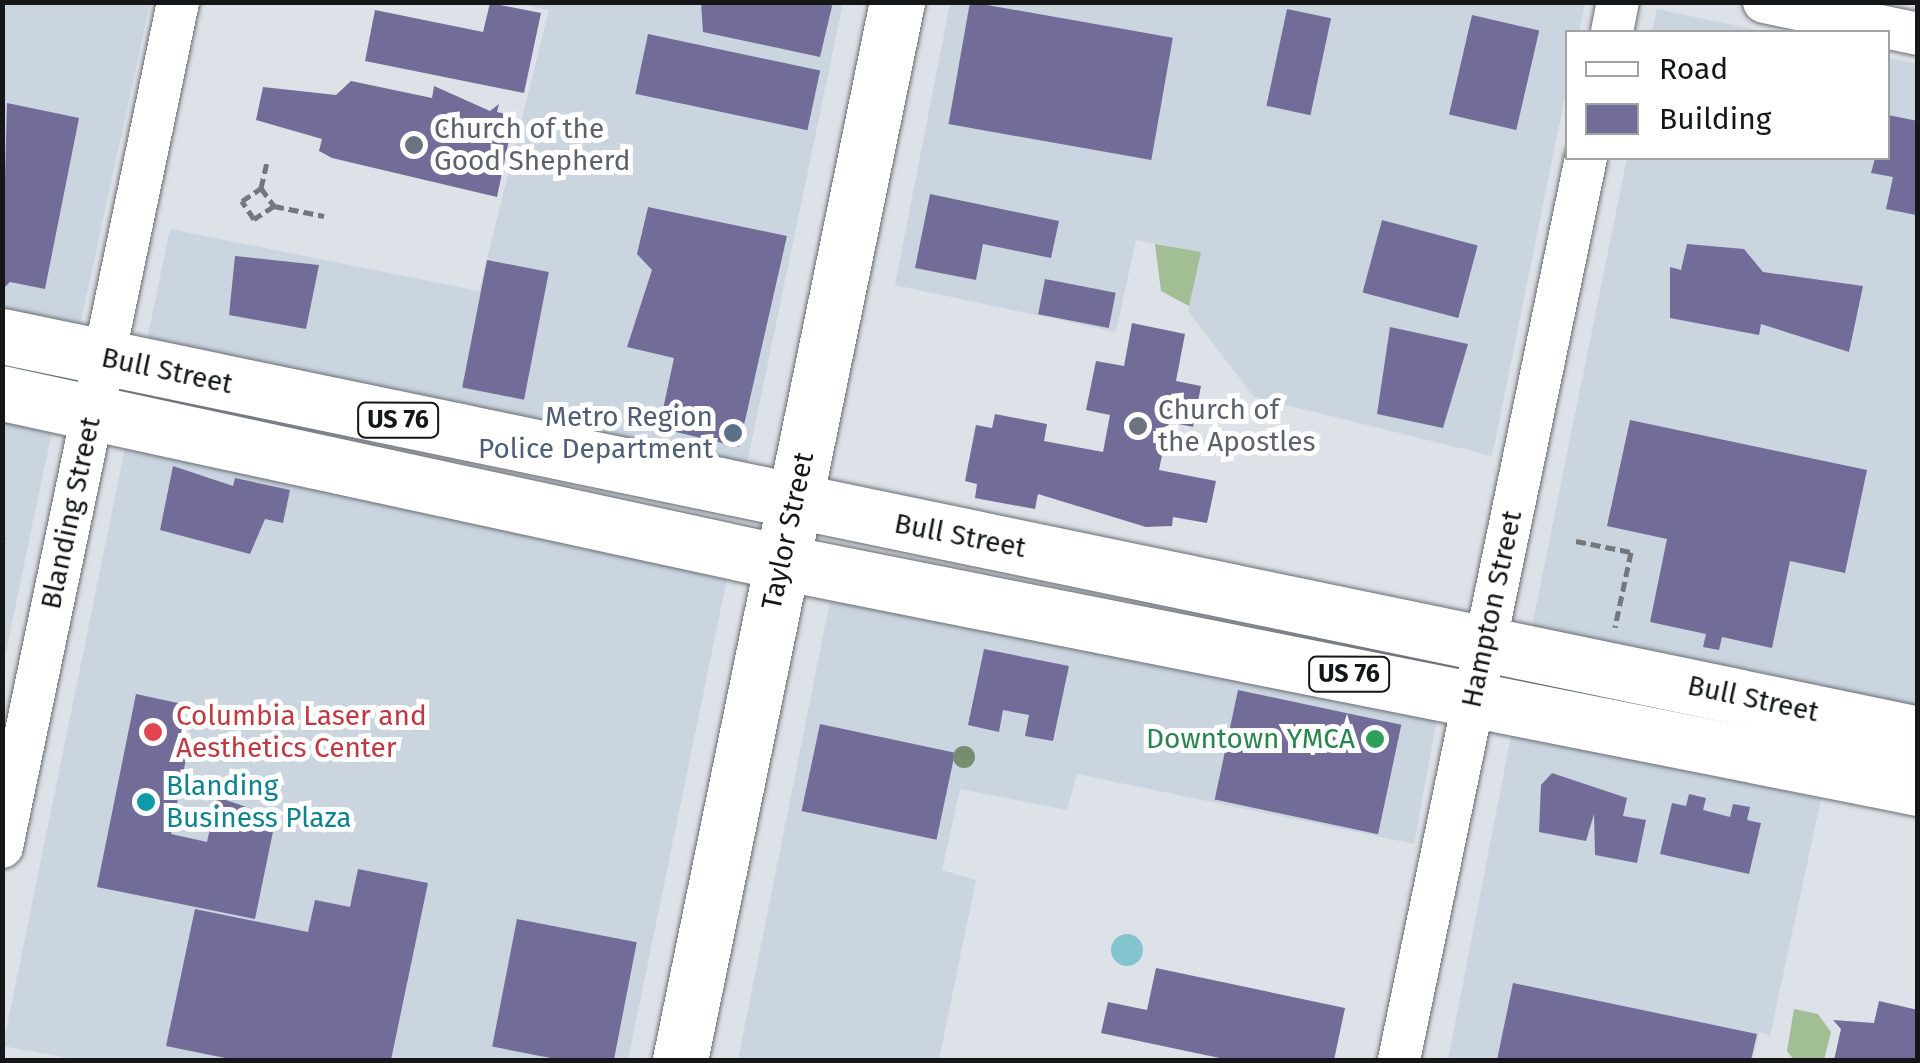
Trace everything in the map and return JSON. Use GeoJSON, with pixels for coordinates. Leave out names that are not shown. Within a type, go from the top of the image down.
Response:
{"type":"FeatureCollection","features":[{"type":"Feature","properties":{"kind":"main road","name":"Taylor Street"},"geometry":{"type":"LineString","coordinates":[[680,1060],[897,2]]}},
{"type":"Feature","properties":{"kind":"main road","name":"Bull Street"},"geometry":{"type":"LineString","coordinates":[[2,336],[1918,734]]}},
{"type":"Feature","properties":{"kind":"main road","name":"Bull Street"},"geometry":{"type":"LineString","coordinates":[[2,394],[782,562],[1918,788]]}},
{"type":"Feature","properties":{"kind":"street","name":"Blanding Street"},"geometry":{"type":"LineString","coordinates":[[2,847],[93,412],[99,357],[178,2]]}},
{"type":"Feature","properties":{"kind":"street"},"geometry":{"type":"LineString","coordinates":[[1612,30],[1618,2]]}},
{"type":"Feature","properties":{"kind":"street"},"geometry":{"type":"LineString","coordinates":[[1764,2],[1918,34]]}},
{"type":"Feature","properties":{"kind":"street","name":"Hampton Street"},"geometry":{"type":"LineString","coordinates":[[1399,1060],[1586,160]]}},
{"type":"Feature","properties":{"kind":"path"},"geometry":{"type":"LineString","coordinates":[[267,163],[261,188],[242,201],[254,219],[274,206]]}},
{"type":"Feature","properties":{"kind":"path"},"geometry":{"type":"LineString","coordinates":[[261,188],[274,206],[324,216]]}},
{"type":"Feature","properties":{"kind":"path"},"geometry":{"type":"LineString","coordinates":[[1576,540],[1631,552],[1613,636]]}},
{"type":"Feature","properties":{"kind":"shaded area"},"geometry":{"type":"Polygon","coordinates":[[[3,3],[150,3],[79,330],[3,314],[3,3]]]}},
{"type":"Feature","properties":{"kind":"shaded area"},"geometry":{"type":"Polygon","coordinates":[[[516,3],[843,3],[747,463],[147,340],[170,229],[479,291],[549,10],[516,3]]]}},
{"type":"Feature","properties":{"kind":"shaded area"},"geometry":{"type":"Polygon","coordinates":[[[950,3],[1585,3],[1579,30],[1565,30],[1565,97],[1492,456],[1254,397],[1188,311],[1200,252],[1136,240],[1116,332],[895,285],[950,3]]]}},
{"type":"Feature","properties":{"kind":"shaded area"},"geometry":{"type":"Polygon","coordinates":[[[1657,9],[1757,30],[1652,30],[1657,9]]]}},
{"type":"Feature","properties":{"kind":"shaded area"},"geometry":{"type":"Polygon","coordinates":[[[1890,58],[1917,64],[1917,711],[1531,631],[1627,160],[1890,160],[1890,58]]]}},
{"type":"Feature","properties":{"kind":"shaded area"},"geometry":{"type":"Polygon","coordinates":[[[3,421],[52,431],[3,666],[3,421]]]}},
{"type":"Feature","properties":{"kind":"shaded area"},"geometry":{"type":"Polygon","coordinates":[[[126,443],[729,569],[628,1060],[78,1060],[3,1046],[126,443]]]}},
{"type":"Feature","properties":{"kind":"shaded area"},"geometry":{"type":"Polygon","coordinates":[[[832,591],[1437,719],[1414,844],[1077,774],[1067,810],[960,789],[942,870],[976,880],[939,1060],[738,1060],[832,591]]]}},
{"type":"Feature","properties":{"kind":"shaded area"},"geometry":{"type":"Polygon","coordinates":[[[1512,731],[1821,799],[1770,1036],[1759,1032],[1753,1060],[1448,1060],[1512,731]]]}},
{"type":"Feature","properties":{"kind":"green space"},"geometry":{"type":"Polygon","coordinates":[[[1155,244],[1201,252],[1189,306],[1161,291],[1155,244]]]}},
{"type":"Feature","properties":{"kind":"green space"},"geometry":{"type":"Polygon","coordinates":[[[1794,1009],[1818,1014],[1831,1032],[1824,1060],[1794,1060],[1787,1051],[1794,1009]]]}},
{"type":"Feature","properties":{"kind":"water"},"geometry":{"type":"Polygon","coordinates":[[[1127,934],[1139,938],[1143,950],[1139,962],[1127,966],[1115,962],[1111,950],[1115,938],[1127,934]]]}},
{"type":"Feature","properties":{"kind":"building"},"geometry":{"type":"Polygon","coordinates":[[[701,2],[833,2],[820,57],[703,32],[701,2]]]}},
{"type":"Feature","properties":{"kind":"building"},"geometry":{"type":"Polygon","coordinates":[[[970,2],[1173,38],[1151,160],[948,124],[970,2]]]}},
{"type":"Feature","properties":{"kind":"building"},"geometry":{"type":"Polygon","coordinates":[[[490,3],[541,13],[524,93],[365,61],[375,10],[483,32],[490,3]]]}},
{"type":"Feature","properties":{"kind":"building"},"geometry":{"type":"Polygon","coordinates":[[[1287,9],[1331,18],[1310,115],[1266,106],[1287,9]]]}},
{"type":"Feature","properties":{"kind":"building"},"geometry":{"type":"Polygon","coordinates":[[[1472,15],[1539,31],[1516,130],[1449,114],[1472,15]]]}},
{"type":"Feature","properties":{"kind":"building"},"geometry":{"type":"Polygon","coordinates":[[[648,34],[820,71],[807,130],[635,94],[648,34]]]}},
{"type":"Feature","properties":{"kind":"building","name":"Church of the Good Shepherd"},"geometry":{"type":"Polygon","coordinates":[[[351,81],[432,98],[434,86],[490,111],[499,104],[497,112],[514,116],[497,197],[332,158],[319,151],[322,139],[256,120],[263,87],[336,95],[351,81]]]}},
{"type":"Feature","properties":{"kind":"building"},"geometry":{"type":"Polygon","coordinates":[[[7,103],[79,118],[45,289],[10,282],[2,290],[7,103]]]}},
{"type":"Feature","properties":{"kind":"building"},"geometry":{"type":"Polygon","coordinates":[[[1890,115],[1918,121],[1916,215],[1886,209],[1893,177],[1871,173],[1874,160],[1890,160],[1890,115]]]}},
{"type":"Feature","properties":{"kind":"building"},"geometry":{"type":"Polygon","coordinates":[[[930,194],[1059,221],[1051,258],[983,244],[976,280],[915,268],[930,194]]]}},
{"type":"Feature","properties":{"kind":"building"},"geometry":{"type":"Polygon","coordinates":[[[648,207],[787,236],[739,447],[659,428],[674,358],[627,347],[652,270],[637,254],[648,207]]]}},
{"type":"Feature","properties":{"kind":"building"},"geometry":{"type":"Polygon","coordinates":[[[1382,220],[1478,246],[1458,318],[1363,292],[1382,220]]]}},
{"type":"Feature","properties":{"kind":"building"},"geometry":{"type":"Polygon","coordinates":[[[1687,244],[1744,249],[1763,272],[1863,286],[1849,352],[1761,324],[1759,335],[1670,318],[1670,267],[1681,270],[1687,244]]]}},
{"type":"Feature","properties":{"kind":"building"},"geometry":{"type":"Polygon","coordinates":[[[235,256],[319,265],[306,329],[229,315],[235,256]]]}},
{"type":"Feature","properties":{"kind":"building"},"geometry":{"type":"Polygon","coordinates":[[[487,260],[549,272],[524,400],[462,388],[487,260]]]}},
{"type":"Feature","properties":{"kind":"building"},"geometry":{"type":"Polygon","coordinates":[[[1045,279],[1116,293],[1109,328],[1038,314],[1045,279]]]}},
{"type":"Feature","properties":{"kind":"building","name":"Church of the Apostles"},"geometry":{"type":"Polygon","coordinates":[[[1132,323],[1185,334],[1176,381],[1201,386],[1193,427],[1169,422],[1159,470],[1216,481],[1207,523],[1173,517],[1172,526],[1146,527],[1038,494],[1035,509],[975,498],[977,484],[965,481],[976,425],[992,428],[995,414],[1047,424],[1044,441],[1103,452],[1110,415],[1086,410],[1096,361],[1124,366],[1132,323]]]}},
{"type":"Feature","properties":{"kind":"building"},"geometry":{"type":"Polygon","coordinates":[[[1390,327],[1468,344],[1443,428],[1377,414],[1390,327]]]}},
{"type":"Feature","properties":{"kind":"building"},"geometry":{"type":"Polygon","coordinates":[[[1630,420],[1867,470],[1845,573],[1790,561],[1772,648],[1722,637],[1719,650],[1703,647],[1706,634],[1650,622],[1667,539],[1607,526],[1630,420]]]}},
{"type":"Feature","properties":{"kind":"building"},"geometry":{"type":"Polygon","coordinates":[[[173,466],[233,486],[235,478],[290,490],[283,523],[265,519],[250,554],[160,530],[173,466]]]}},
{"type":"Feature","properties":{"kind":"building"},"geometry":{"type":"Polygon","coordinates":[[[984,649],[1069,666],[1053,741],[1025,736],[1029,715],[1003,710],[999,732],[968,725],[984,649]]]}},
{"type":"Feature","properties":{"kind":"building"},"geometry":{"type":"Polygon","coordinates":[[[1238,690],[1401,725],[1378,834],[1215,800],[1238,690]]]}},
{"type":"Feature","properties":{"kind":"building","name":"Blanding Business Plaza"},"geometry":{"type":"Polygon","coordinates":[[[136,694],[187,705],[181,738],[190,739],[171,834],[207,842],[217,797],[276,817],[255,919],[97,887],[136,694]]]}},
{"type":"Feature","properties":{"kind":"building"},"geometry":{"type":"Polygon","coordinates":[[[820,724],[955,753],[936,840],[801,811],[820,724]]]}},
{"type":"Feature","properties":{"kind":"building"},"geometry":{"type":"Polygon","coordinates":[[[1552,773],[1627,798],[1623,816],[1646,820],[1637,863],[1595,855],[1594,814],[1586,841],[1539,832],[1541,785],[1552,773]]]}},
{"type":"Feature","properties":{"kind":"building"},"geometry":{"type":"Polygon","coordinates":[[[1689,794],[1706,798],[1703,810],[1730,817],[1733,804],[1750,807],[1747,820],[1761,823],[1749,874],[1660,854],[1672,803],[1686,806],[1689,794]]]}},
{"type":"Feature","properties":{"kind":"building"},"geometry":{"type":"Polygon","coordinates":[[[358,869],[428,883],[391,1060],[235,1060],[166,1046],[195,909],[308,932],[315,900],[350,907],[358,869]]]}},
{"type":"Feature","properties":{"kind":"building"},"geometry":{"type":"Polygon","coordinates":[[[517,919],[637,942],[614,1060],[561,1060],[492,1047],[517,919]]]}},
{"type":"Feature","properties":{"kind":"building"},"geometry":{"type":"Polygon","coordinates":[[[1156,968],[1345,1008],[1334,1060],[1229,1060],[1101,1033],[1108,1002],[1147,1010],[1156,968]]]}},
{"type":"Feature","properties":{"kind":"building"},"geometry":{"type":"Polygon","coordinates":[[[1513,983],[1757,1034],[1751,1060],[1497,1060],[1513,983]]]}},
{"type":"Feature","properties":{"kind":"building"},"geometry":{"type":"Polygon","coordinates":[[[1879,1001],[1918,1010],[1918,1060],[1834,1060],[1841,1029],[1833,1020],[1874,1023],[1879,1001]]]}},
{"type":"Feature","properties":{"kind":"place","name":"Church of the Good Shepherd"},"geometry":{"type":"Point","coordinates":[414,145]}},
{"type":"Feature","properties":{"kind":"place","name":"Church of the Apostles"},"geometry":{"type":"Point","coordinates":[1138,426]}},
{"type":"Feature","properties":{"kind":"place","name":"Metro Region Police Department"},"geometry":{"type":"Point","coordinates":[733,433]}},
{"type":"Feature","properties":{"kind":"place","name":"Columbia Laser and Aesthetics Center"},"geometry":{"type":"Point","coordinates":[153,732]}},
{"type":"Feature","properties":{"kind":"place","name":"Downtown YMCA"},"geometry":{"type":"Point","coordinates":[1375,739]}},
{"type":"Feature","properties":{"kind":"place","name":"Blanding Business Plaza"},"geometry":{"type":"Point","coordinates":[146,802]}}]}
